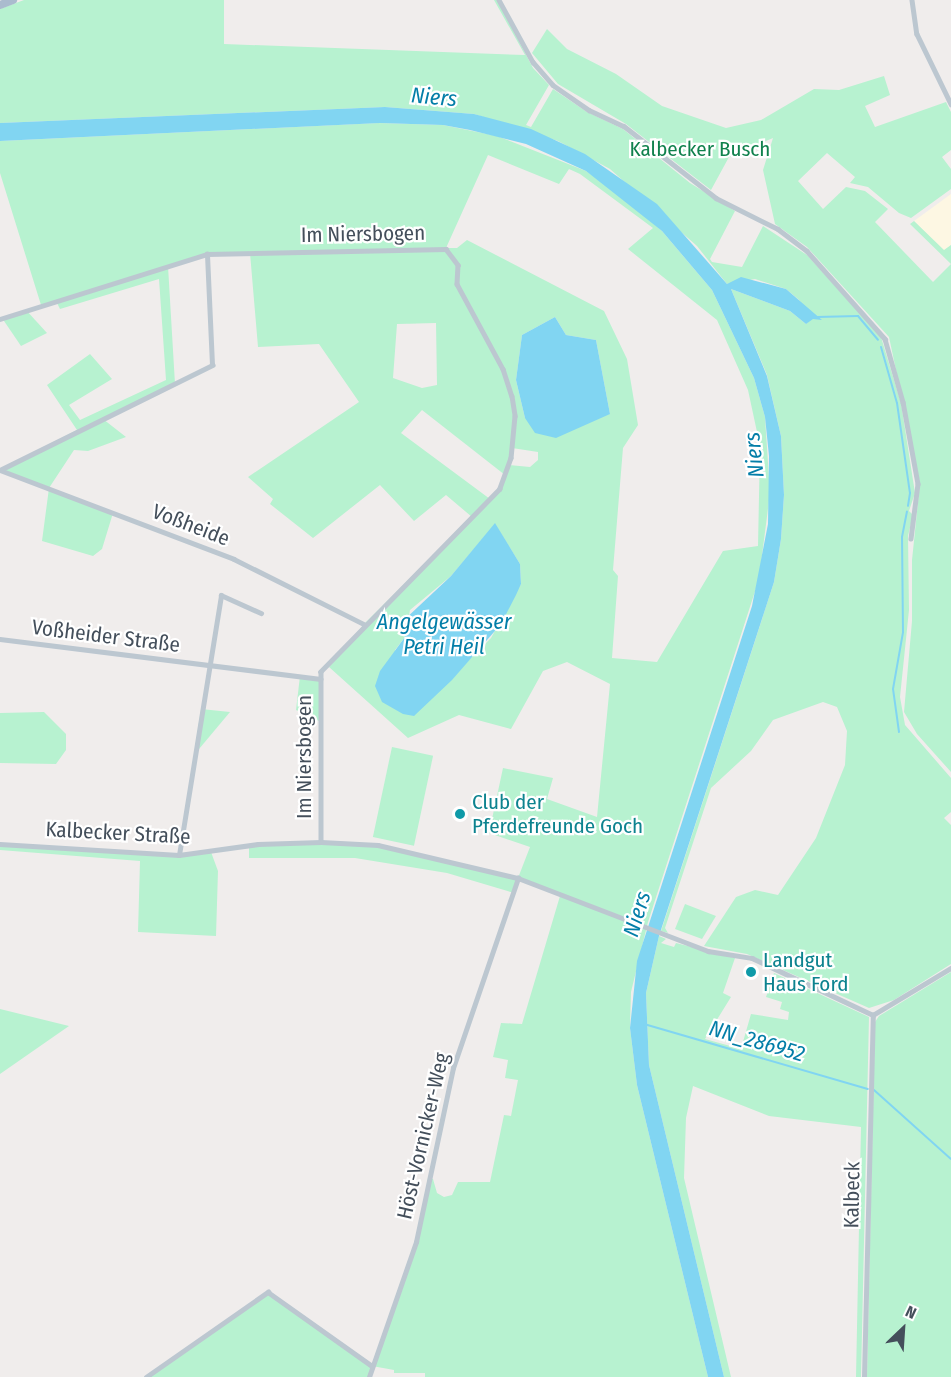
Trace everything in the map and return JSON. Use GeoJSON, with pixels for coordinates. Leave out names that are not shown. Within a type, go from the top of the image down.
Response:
{"type":"FeatureCollection","features":[{"type":"Feature","properties":{"kind":"main road"},"geometry":{"type":"LineString","coordinates":[[0,5],[13,0]]}},
{"type":"Feature","properties":{"kind":"street"},"geometry":{"type":"LineString","coordinates":[[499,0],[533,62],[553,85],[589,110],[624,126],[716,198],[785,234],[807,251],[885,339],[903,402],[918,484],[911,538]]}},
{"type":"Feature","properties":{"kind":"street"},"geometry":{"type":"LineString","coordinates":[[912,0],[916,33],[951,104]]}},
{"type":"Feature","properties":{"kind":"street","name":"Im Niersbogen"},"geometry":{"type":"LineString","coordinates":[[0,319],[207,254],[446,249],[458,265],[457,284],[503,369],[515,416],[511,458],[502,484],[364,624],[321,672],[321,842]]}},
{"type":"Feature","properties":{"kind":"street","name":"Voßheide"},"geometry":{"type":"LineString","coordinates":[[0,470],[212,365],[207,254]]}},
{"type":"Feature","properties":{"kind":"street","name":"Voßheide"},"geometry":{"type":"LineString","coordinates":[[0,470],[234,559],[364,624]]}},
{"type":"Feature","properties":{"kind":"street","name":"Voßheider Straße"},"geometry":{"type":"LineString","coordinates":[[179,855],[221,595],[261,613]]}},
{"type":"Feature","properties":{"kind":"street","name":"Voßheider Straße"},"geometry":{"type":"LineString","coordinates":[[0,639],[321,679]]}},
{"type":"Feature","properties":{"kind":"street","name":"Kalbecker Straße"},"geometry":{"type":"LineString","coordinates":[[0,844],[179,855],[258,844],[321,842],[378,845],[518,878],[661,935],[708,951],[752,958],[873,1015]]}},
{"type":"Feature","properties":{"kind":"street","name":"Höst-Vornicker-Weg"},"geometry":{"type":"LineString","coordinates":[[369,1377],[416,1242],[453,1068],[518,878]]}},
{"type":"Feature","properties":{"kind":"street"},"geometry":{"type":"LineString","coordinates":[[873,1015],[951,968]]}},
{"type":"Feature","properties":{"kind":"street","name":"Kalbeck"},"geometry":{"type":"LineString","coordinates":[[864,1377],[873,1015]]}},
{"type":"Feature","properties":{"kind":"street"},"geometry":{"type":"LineString","coordinates":[[146,1377],[268,1292],[372,1366]]}},
{"type":"Feature","properties":{"kind":"shaded area"},"geometry":{"type":"Polygon","coordinates":[[[951,194],[951,245],[944,251],[914,221],[951,194]]]}},
{"type":"Feature","properties":{"kind":"green space"},"geometry":{"type":"Polygon","coordinates":[[[24,0],[224,0],[224,44],[525,55],[494,0],[497,0],[533,68],[549,85],[526,125],[531,127],[553,89],[587,112],[623,129],[690,183],[735,211],[710,259],[712,262],[742,267],[763,226],[807,255],[881,337],[901,403],[915,493],[909,511],[913,515],[908,536],[909,610],[900,697],[905,725],[951,778],[951,812],[944,818],[951,825],[951,964],[894,1000],[869,1008],[747,954],[704,946],[736,897],[755,890],[778,895],[816,838],[845,765],[847,731],[837,707],[823,702],[773,720],[751,751],[711,788],[665,928],[668,933],[661,931],[774,582],[781,539],[784,495],[781,436],[767,375],[731,289],[790,311],[806,324],[813,316],[798,299],[786,289],[755,279],[727,284],[697,246],[610,169],[558,141],[474,114],[385,107],[0,123],[0,9],[24,0]]]}},
{"type":"Feature","properties":{"kind":"green space","name":"Kalbecker Busch"},"geometry":{"type":"Polygon","coordinates":[[[547,29],[567,49],[616,74],[662,106],[726,128],[761,120],[814,89],[839,90],[884,76],[890,95],[865,106],[875,127],[946,102],[951,112],[951,150],[942,157],[951,169],[951,189],[911,218],[899,213],[868,187],[850,183],[855,177],[827,153],[798,181],[823,209],[846,187],[865,191],[888,209],[875,222],[933,282],[951,264],[951,772],[917,734],[904,712],[912,621],[912,560],[920,483],[889,337],[807,247],[775,224],[763,170],[773,138],[729,157],[711,190],[626,124],[558,84],[532,53],[547,29]]]}},
{"type":"Feature","properties":{"kind":"green space"},"geometry":{"type":"Polygon","coordinates":[[[379,123],[443,125],[497,136],[586,171],[618,193],[662,231],[712,290],[754,378],[765,417],[770,493],[759,579],[648,922],[631,992],[630,1028],[637,1085],[708,1377],[425,1377],[425,1373],[394,1373],[394,1370],[372,1366],[416,1242],[428,1178],[433,1179],[437,1193],[444,1197],[452,1195],[458,1182],[490,1182],[504,1115],[511,1116],[518,1080],[505,1078],[508,1060],[493,1057],[501,1023],[522,1024],[560,896],[519,879],[514,893],[447,873],[355,858],[249,858],[249,845],[362,843],[518,878],[530,847],[489,833],[503,768],[553,778],[547,799],[597,817],[610,684],[567,662],[543,671],[511,729],[459,715],[408,738],[329,667],[364,624],[472,517],[446,495],[414,521],[380,485],[313,538],[270,504],[273,499],[248,477],[359,402],[319,344],[258,347],[250,253],[207,254],[168,266],[175,384],[103,419],[126,437],[88,451],[74,450],[49,488],[0,470],[77,430],[47,385],[90,354],[112,379],[69,405],[80,420],[166,380],[159,279],[60,309],[56,301],[41,305],[0,173],[0,141],[379,123]],[[488,155],[446,248],[457,248],[467,240],[604,311],[627,359],[638,425],[623,448],[613,570],[618,576],[612,658],[657,662],[723,551],[758,546],[760,446],[748,390],[717,320],[628,249],[653,228],[580,174],[569,169],[559,184],[488,155]],[[555,317],[522,335],[516,380],[525,418],[610,414],[596,340],[566,335],[555,317]],[[436,323],[397,324],[393,378],[422,388],[437,385],[436,323]],[[422,410],[401,433],[490,499],[500,489],[505,475],[422,410]],[[512,448],[509,465],[530,467],[538,460],[538,452],[512,448]],[[495,524],[451,576],[410,610],[405,637],[395,650],[413,716],[491,638],[521,584],[520,564],[495,524]]]}},
{"type":"Feature","properties":{"kind":"green space"},"geometry":{"type":"Polygon","coordinates":[[[914,221],[944,250],[951,245],[951,264],[910,224],[914,221]]]}},
{"type":"Feature","properties":{"kind":"green space"},"geometry":{"type":"Polygon","coordinates":[[[26,310],[47,333],[21,346],[2,318],[26,310]]]}},
{"type":"Feature","properties":{"kind":"green space"},"geometry":{"type":"Polygon","coordinates":[[[49,488],[113,513],[102,549],[93,556],[42,541],[49,488]]]}},
{"type":"Feature","properties":{"kind":"green space"},"geometry":{"type":"Polygon","coordinates":[[[300,676],[321,679],[319,721],[296,710],[300,676]]]}},
{"type":"Feature","properties":{"kind":"green space"},"geometry":{"type":"Polygon","coordinates":[[[201,709],[230,712],[194,755],[201,709]]]}},
{"type":"Feature","properties":{"kind":"green space"},"geometry":{"type":"Polygon","coordinates":[[[44,712],[66,734],[66,750],[56,764],[0,763],[0,713],[44,712]]]}},
{"type":"Feature","properties":{"kind":"green space"},"geometry":{"type":"Polygon","coordinates":[[[392,747],[433,756],[414,846],[373,837],[392,747]]]}},
{"type":"Feature","properties":{"kind":"green space"},"geometry":{"type":"Polygon","coordinates":[[[0,844],[149,854],[211,852],[218,871],[216,936],[138,932],[140,861],[0,850],[0,844]]]}},
{"type":"Feature","properties":{"kind":"green space"},"geometry":{"type":"Polygon","coordinates":[[[685,904],[716,916],[702,939],[675,929],[685,904]]]}},
{"type":"Feature","properties":{"kind":"green space"},"geometry":{"type":"Polygon","coordinates":[[[659,936],[666,939],[661,943],[674,947],[676,943],[735,958],[723,993],[731,997],[705,1039],[741,1049],[751,1014],[788,1020],[789,1012],[780,1009],[782,1002],[766,997],[774,973],[869,1017],[861,1377],[856,1377],[861,1127],[769,1116],[693,1086],[686,1118],[684,1178],[731,1377],[724,1377],[649,1065],[646,993],[659,936]]]}},
{"type":"Feature","properties":{"kind":"green space"},"geometry":{"type":"Polygon","coordinates":[[[951,972],[951,1377],[867,1377],[875,1022],[879,1016],[951,972]]]}},
{"type":"Feature","properties":{"kind":"green space"},"geometry":{"type":"Polygon","coordinates":[[[0,1009],[69,1026],[0,1074],[0,1009]]]}},
{"type":"Feature","properties":{"kind":"green space"},"geometry":{"type":"Polygon","coordinates":[[[268,1292],[372,1366],[369,1377],[146,1377],[268,1292]]]}},
{"type":"Feature","properties":{"kind":"water"},"geometry":{"type":"Polygon","coordinates":[[[385,107],[474,114],[531,129],[585,154],[657,204],[727,284],[741,277],[786,289],[822,320],[813,319],[806,324],[790,311],[731,289],[767,376],[781,436],[784,495],[781,539],[774,582],[659,936],[646,993],[649,1065],[724,1377],[708,1377],[637,1085],[630,1028],[637,961],[752,606],[768,524],[769,456],[765,417],[754,378],[712,290],[662,231],[586,171],[526,144],[470,130],[443,125],[380,123],[0,141],[0,123],[385,107]]]}},
{"type":"Feature","properties":{"kind":"water"},"geometry":{"type":"Polygon","coordinates":[[[555,317],[566,335],[596,340],[610,414],[556,438],[535,433],[525,418],[516,380],[522,335],[555,317]]]}},
{"type":"Feature","properties":{"kind":"water","name":"Angelgewässer Petri Heil"},"geometry":{"type":"Polygon","coordinates":[[[495,523],[520,564],[521,584],[516,595],[501,624],[452,680],[414,716],[403,714],[382,702],[375,686],[380,671],[405,637],[403,621],[451,576],[495,523]]]}},
{"type":"Feature","properties":{"kind":"waterway"},"geometry":{"type":"LineString","coordinates":[[817,317],[858,316],[878,340]]}},
{"type":"Feature","properties":{"kind":"waterway"},"geometry":{"type":"LineString","coordinates":[[881,347],[897,403],[910,493],[908,506]]}},
{"type":"Feature","properties":{"kind":"waterway"},"geometry":{"type":"LineString","coordinates":[[899,732],[893,689],[903,632],[902,537],[907,511]]}},
{"type":"Feature","properties":{"kind":"waterway","name":"NN_286952"},"geometry":{"type":"LineString","coordinates":[[644,1024],[868,1089]]}},
{"type":"Feature","properties":{"kind":"waterway","name":"NN_286952"},"geometry":{"type":"LineString","coordinates":[[874,1090],[951,1159]]}},
{"type":"Feature","properties":{"kind":"place","name":"Club der Pferdefreunde Goch"},"geometry":{"type":"Point","coordinates":[460,814]}},
{"type":"Feature","properties":{"kind":"place","name":"Landgut Haus Ford"},"geometry":{"type":"Point","coordinates":[751,972]}},
{"type":"Feature","properties":{"kind":"water label","name":"Niers"},"geometry":{"type":"Point","coordinates":[434,97]}},
{"type":"Feature","properties":{"kind":"water label","name":"Niers"},"geometry":{"type":"Point","coordinates":[754,455]}},
{"type":"Feature","properties":{"kind":"water label","name":"Niers"},"geometry":{"type":"Point","coordinates":[637,914]}}]}
